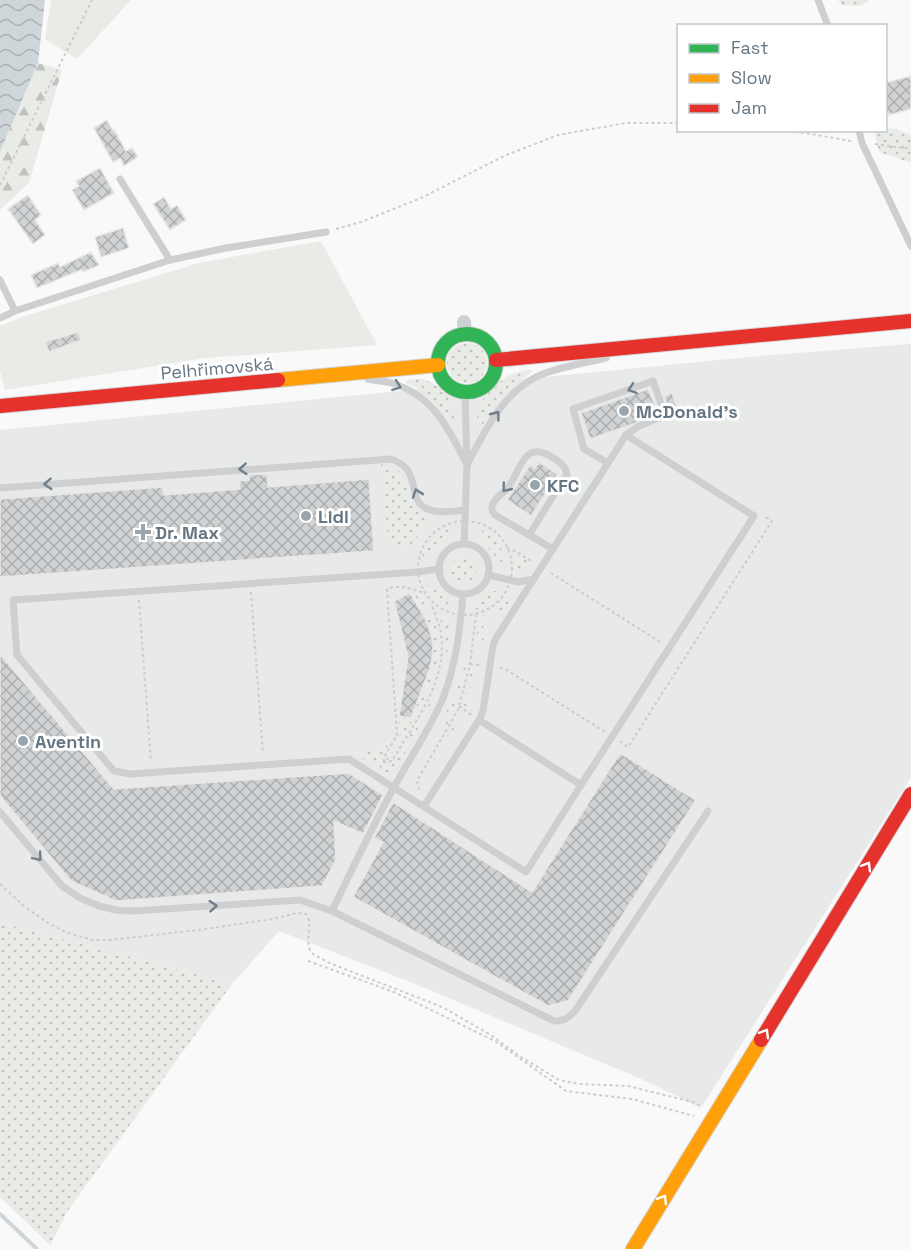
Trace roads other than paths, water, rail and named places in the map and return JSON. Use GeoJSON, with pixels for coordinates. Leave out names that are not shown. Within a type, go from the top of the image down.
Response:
{"type":"FeatureCollection","features":[{"type":"Feature","properties":{"kind":"main road"},"geometry":{"type":"LineString","coordinates":[[496,360],[911,321]]}},
{"type":"Feature","properties":{"kind":"main road"},"geometry":{"type":"LineString","coordinates":[[465,328],[486,340],[496,360],[496,368],[488,383],[481,388],[465,392],[450,386],[444,380],[438,365],[441,350],[445,344],[465,328]]}},
{"type":"Feature","properties":{"kind":"main road","name":"Pelhřimovská"},"geometry":{"type":"LineString","coordinates":[[0,406],[438,365]]}},
{"type":"Feature","properties":{"kind":"main road"},"geometry":{"type":"LineString","coordinates":[[633,1249],[911,794]]}},
{"type":"Feature","properties":{"kind":"lane"},"geometry":{"type":"LineString","coordinates":[[818,0],[827,24]]}},
{"type":"Feature","properties":{"kind":"lane"},"geometry":{"type":"LineString","coordinates":[[859,132],[862,143],[911,246]]}},
{"type":"Feature","properties":{"kind":"lane"},"geometry":{"type":"LineString","coordinates":[[120,179],[170,260]]}},
{"type":"Feature","properties":{"kind":"lane"},"geometry":{"type":"LineString","coordinates":[[0,318],[170,260],[226,248],[326,232]]}},
{"type":"Feature","properties":{"kind":"lane"},"geometry":{"type":"LineString","coordinates":[[0,280],[15,311]]}},
{"type":"Feature","properties":{"kind":"lane"},"geometry":{"type":"LineString","coordinates":[[467,465],[496,414],[513,394],[534,378],[665,344]]}},
{"type":"Feature","properties":{"kind":"lane"},"geometry":{"type":"LineString","coordinates":[[340,375],[392,383],[421,398],[447,426],[467,465]]}},
{"type":"Feature","properties":{"kind":"lane"},"geometry":{"type":"LineString","coordinates":[[424,806],[483,711],[496,638],[626,435],[639,426],[665,415],[653,381],[573,409],[584,449],[608,463]]}},
{"type":"Feature","properties":{"kind":"lane"},"geometry":{"type":"LineString","coordinates":[[464,544],[467,465],[465,392]]}},
{"type":"Feature","properties":{"kind":"lane"},"geometry":{"type":"LineString","coordinates":[[440,569],[13,600],[17,655],[114,771],[130,774],[151,773],[349,759],[526,872],[754,516],[626,435]]}},
{"type":"Feature","properties":{"kind":"lane"},"geometry":{"type":"LineString","coordinates":[[529,536],[567,474],[566,467],[561,462],[543,451],[536,450],[529,453],[507,488],[496,498],[491,507],[492,513],[529,536],[553,549]]}},
{"type":"Feature","properties":{"kind":"lane"},"geometry":{"type":"LineString","coordinates":[[0,488],[391,459],[404,465],[410,473],[418,501],[426,509],[438,512],[465,510]]}},
{"type":"Feature","properties":{"kind":"lane"},"geometry":{"type":"LineString","coordinates":[[464,544],[484,554],[489,567],[486,580],[479,589],[463,594],[446,586],[440,575],[440,569],[444,555],[450,549],[464,544]]}},
{"type":"Feature","properties":{"kind":"lane"},"geometry":{"type":"LineString","coordinates":[[488,575],[518,582],[534,579]]}},
{"type":"Feature","properties":{"kind":"lane"},"geometry":{"type":"LineString","coordinates":[[332,911],[443,697],[453,665],[463,594]]}},
{"type":"Feature","properties":{"kind":"lane"},"geometry":{"type":"LineString","coordinates":[[479,720],[581,785]]}},
{"type":"Feature","properties":{"kind":"lane"},"geometry":{"type":"LineString","coordinates":[[0,812],[62,886],[80,898],[107,909],[134,911],[300,900],[332,911],[545,1017],[554,1021],[562,1021],[575,1011],[708,811]]}},
{"type":"Feature","properties":{"kind":"water"},"geometry":{"type":"Polygon","coordinates":[[[0,0],[45,0],[38,63],[0,152],[0,0]]]}},
{"type":"Feature","properties":{"kind":"waterway"},"geometry":{"type":"LineString","coordinates":[[0,1214],[37,1249]]}},
{"type":"Feature","properties":{"kind":"place","name":"McDonald's"},"geometry":{"type":"Point","coordinates":[624,411]}},
{"type":"Feature","properties":{"kind":"place","name":"KFC"},"geometry":{"type":"Point","coordinates":[535,485]}},
{"type":"Feature","properties":{"kind":"place","name":"Lidl"},"geometry":{"type":"Point","coordinates":[306,516]}},
{"type":"Feature","properties":{"kind":"place","name":"Dr. Max"},"geometry":{"type":"Point","coordinates":[143,532]}},
{"type":"Feature","properties":{"kind":"place","name":"Aventin"},"geometry":{"type":"Point","coordinates":[23,741]}}]}
